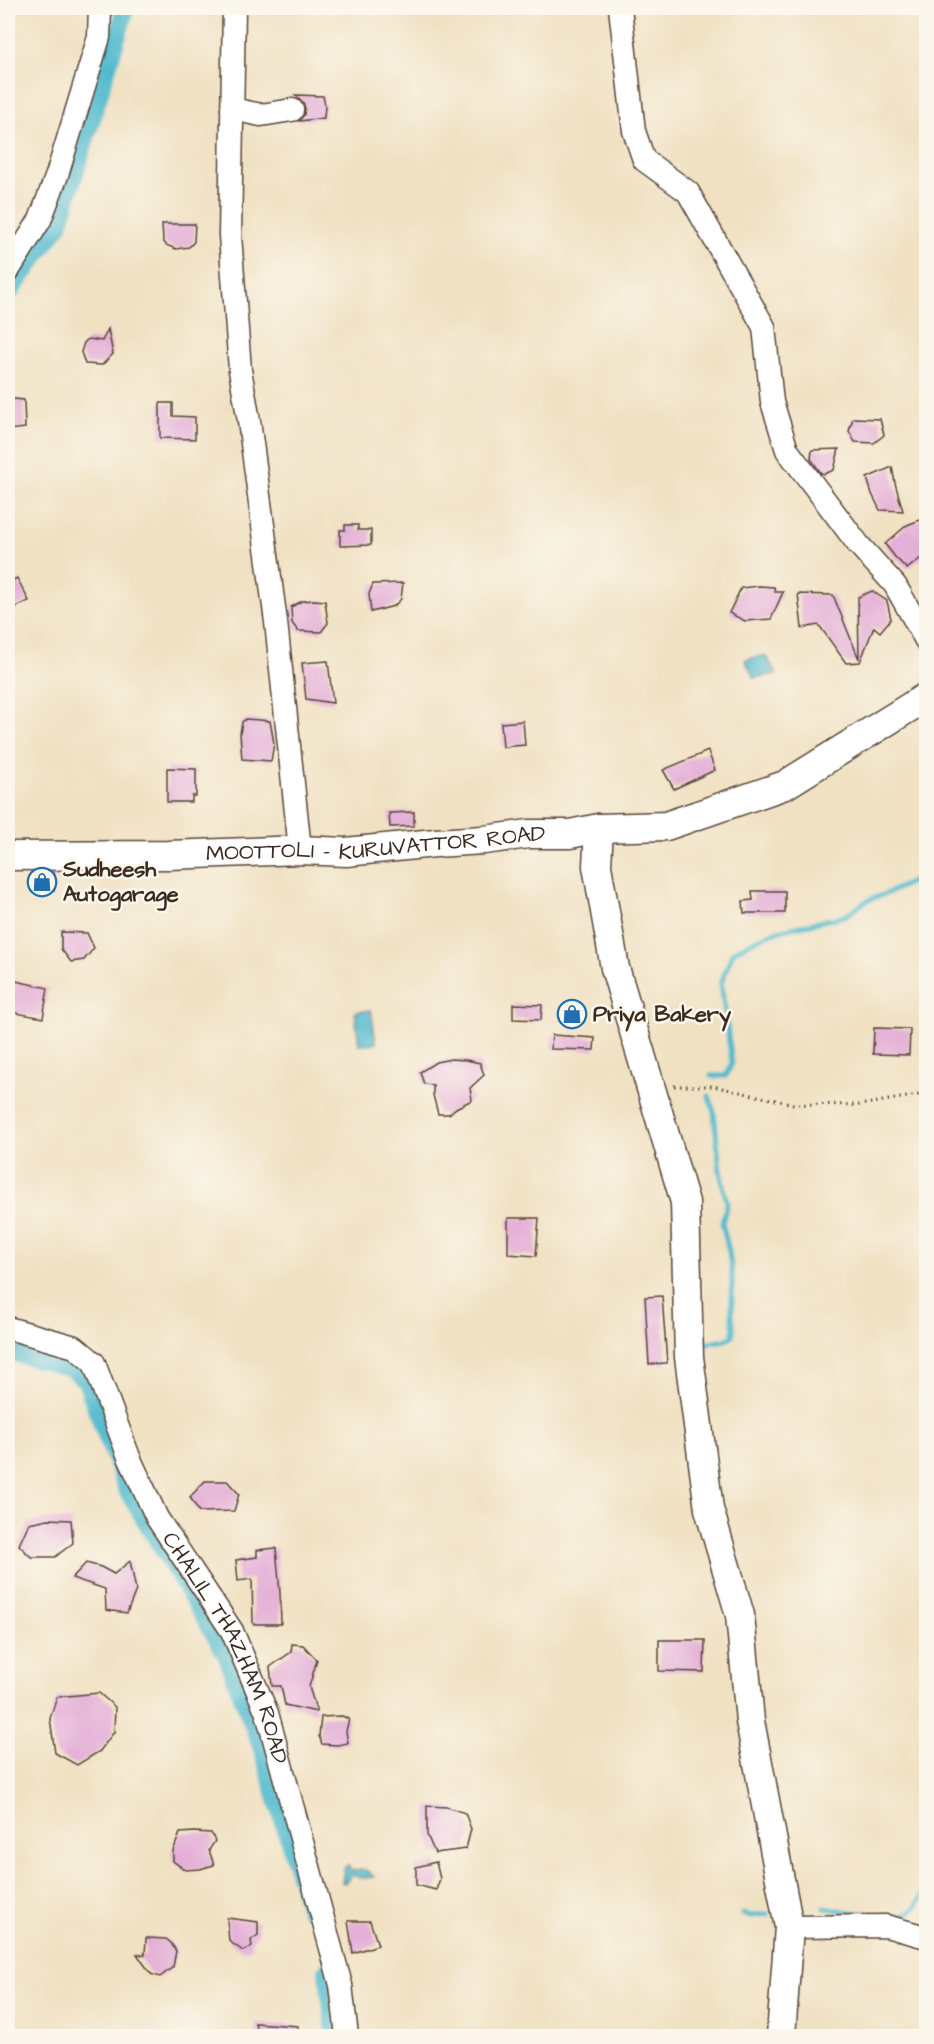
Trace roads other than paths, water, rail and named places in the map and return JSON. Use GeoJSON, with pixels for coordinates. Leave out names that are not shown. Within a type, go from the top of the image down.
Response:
{"type":"FeatureCollection","features":[{"type":"Feature","properties":{"kind":"main road","name":"MOOTTOLI - KURUVATTOR ROAD"},"geometry":{"type":"LineString","coordinates":[[8,855],[168,855],[300,850],[346,852],[529,834],[570,834],[598,828],[666,826],[785,785],[927,697]]}},
{"type":"Feature","properties":{"kind":"main road"},"geometry":{"type":"LineString","coordinates":[[598,828],[597,866],[615,968],[685,1202],[688,1357],[709,1509],[740,1615],[750,1721],[789,1927],[781,2037]]}},
{"type":"Feature","properties":{"kind":"street"},"geometry":{"type":"LineString","coordinates":[[8,271],[40,220],[53,184],[99,37],[100,8]]}},
{"type":"Feature","properties":{"kind":"street"},"geometry":{"type":"LineString","coordinates":[[234,8],[230,235],[240,370],[276,622],[300,850]]}},
{"type":"Feature","properties":{"kind":"street"},"geometry":{"type":"LineString","coordinates":[[620,8],[634,131],[644,160],[688,192],[764,327],[772,402],[787,450],[858,544],[895,585],[927,640]]}},
{"type":"Feature","properties":{"kind":"street"},"geometry":{"type":"LineString","coordinates":[[232,109],[261,115],[292,110]]}},
{"type":"Feature","properties":{"kind":"street","name":"CHALIL THAZHAM ROAD"},"geometry":{"type":"LineString","coordinates":[[8,1328],[75,1347],[94,1363],[129,1457],[157,1518],[232,1631],[267,1713],[341,1985],[347,2037]]}},
{"type":"Feature","properties":{"kind":"street"},"geometry":{"type":"LineString","coordinates":[[789,1927],[886,1926],[927,1937]]}},
{"type":"Feature","properties":{"kind":"water"},"geometry":{"type":"Polygon","coordinates":[[[765,655],[777,674],[754,678],[745,660],[765,655]]]}},
{"type":"Feature","properties":{"kind":"water"},"geometry":{"type":"Polygon","coordinates":[[[371,1010],[376,1043],[359,1045],[355,1012],[371,1010]]]}},
{"type":"Feature","properties":{"kind":"water"},"geometry":{"type":"Polygon","coordinates":[[[348,1865],[351,1870],[364,1871],[374,1877],[363,1878],[352,1875],[347,1882],[342,1883],[344,1868],[348,1865]]]}},
{"type":"Feature","properties":{"kind":"waterway"},"geometry":{"type":"LineString","coordinates":[[8,295],[59,225],[126,8]]}},
{"type":"Feature","properties":{"kind":"waterway"},"geometry":{"type":"LineString","coordinates":[[711,1076],[726,1076],[732,1063],[721,983],[733,952],[778,931],[845,916],[868,900],[926,875]]}},
{"type":"Feature","properties":{"kind":"waterway"},"geometry":{"type":"LineString","coordinates":[[698,1345],[732,1337],[734,1328],[732,1275],[722,1223],[727,1203],[720,1171],[714,1112],[709,1096]]}},
{"type":"Feature","properties":{"kind":"waterway"},"geometry":{"type":"LineString","coordinates":[[8,1351],[71,1368],[86,1381],[127,1490],[225,1652],[263,1751],[309,1909]]}},
{"type":"Feature","properties":{"kind":"waterway"},"geometry":{"type":"LineString","coordinates":[[890,1916],[910,1913],[926,1887]]}},
{"type":"Feature","properties":{"kind":"waterway"},"geometry":{"type":"LineString","coordinates":[[825,1908],[877,1916]]}},
{"type":"Feature","properties":{"kind":"waterway"},"geometry":{"type":"LineString","coordinates":[[743,1914],[750,1916],[768,1914]]}},
{"type":"Feature","properties":{"kind":"waterway"},"geometry":{"type":"LineString","coordinates":[[327,1970],[335,2036]]}},
{"type":"Feature","properties":{"kind":"place","name":"Sudheesh Autogarage"},"geometry":{"type":"Point","coordinates":[42,882]}},
{"type":"Feature","properties":{"kind":"place","name":"Priya Bakery"},"geometry":{"type":"Point","coordinates":[572,1014]}}]}
